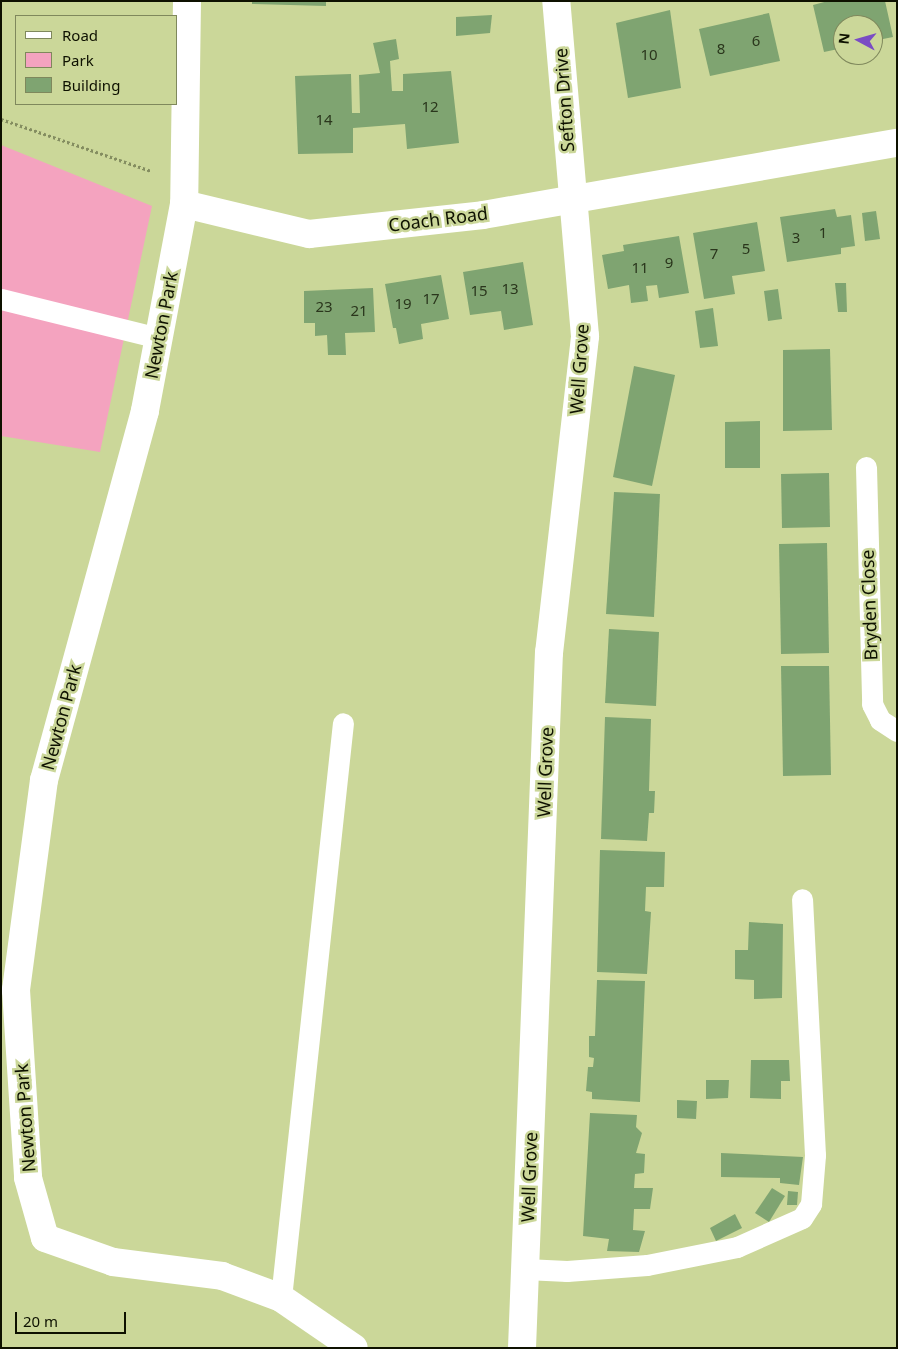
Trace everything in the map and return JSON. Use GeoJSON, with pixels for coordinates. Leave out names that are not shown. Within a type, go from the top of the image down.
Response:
{"type":"FeatureCollection","features":[{"type":"Feature","properties":{"kind":"street","name":"Newton Park"},"geometry":{"type":"LineString","coordinates":[[187,1],[184,204],[144,411],[44,780],[16,990],[28,1178],[45,1238],[113,1262],[222,1276],[281,1298]]}},
{"type":"Feature","properties":{"kind":"street","name":"Sefton Drive"},"geometry":{"type":"LineString","coordinates":[[556,1],[572,199]]}},
{"type":"Feature","properties":{"kind":"street","name":"Coach Road"},"geometry":{"type":"LineString","coordinates":[[184,204],[309,234],[483,215],[897,143]]}},
{"type":"Feature","properties":{"kind":"street","name":"Well Grove"},"geometry":{"type":"LineString","coordinates":[[522,1348],[549,653],[584,336],[572,199]]}},
{"type":"Feature","properties":{"kind":"street"},"geometry":{"type":"LineString","coordinates":[[281,1298],[354,1348]]}},
{"type":"Feature","properties":{"kind":"lane"},"geometry":{"type":"LineString","coordinates":[[1,299],[158,338]]}},
{"type":"Feature","properties":{"kind":"lane","name":"Bryden Close"},"geometry":{"type":"LineString","coordinates":[[866,467],[872,704],[880,720],[897,731]]}},
{"type":"Feature","properties":{"kind":"lane"},"geometry":{"type":"LineString","coordinates":[[281,1298],[343,724]]}},
{"type":"Feature","properties":{"kind":"lane"},"geometry":{"type":"LineString","coordinates":[[525,1269],[567,1271],[647,1265],[737,1247],[802,1218],[811,1204],[815,1155],[802,898]]}},
{"type":"Feature","properties":{"kind":"path"},"geometry":{"type":"LineString","coordinates":[[1,120],[160,174],[184,204]]}},
{"type":"Feature","properties":{"kind":"green space"},"geometry":{"type":"Polygon","coordinates":[[[1,145],[152,206],[100,452],[1,436],[1,145]]]}},
{"type":"Feature","properties":{"kind":"building"},"geometry":{"type":"Polygon","coordinates":[[[252,1],[326,1],[326,6],[252,4],[252,1]]]}},
{"type":"Feature","properties":{"kind":"building"},"geometry":{"type":"Polygon","coordinates":[[[828,1],[885,1],[893,37],[883,39],[883,15],[833,15],[833,50],[824,52],[813,5],[828,1]]]}},
{"type":"Feature","properties":{"kind":"building"},"geometry":{"type":"Polygon","coordinates":[[[670,10],[681,88],[628,98],[616,23],[670,10]]]}},
{"type":"Feature","properties":{"kind":"building"},"geometry":{"type":"Polygon","coordinates":[[[769,13],[780,61],[710,76],[699,29],[769,13]]]}},
{"type":"Feature","properties":{"kind":"building"},"geometry":{"type":"Polygon","coordinates":[[[492,15],[490,33],[456,36],[456,17],[492,15]]]}},
{"type":"Feature","properties":{"kind":"building"},"geometry":{"type":"Polygon","coordinates":[[[396,39],[399,59],[390,61],[392,91],[403,91],[403,74],[451,71],[459,143],[407,149],[405,124],[353,128],[353,153],[298,154],[295,76],[351,74],[352,113],[360,113],[359,75],[380,73],[373,43],[396,39]]]}},
{"type":"Feature","properties":{"kind":"building"},"geometry":{"type":"Polygon","coordinates":[[[835,209],[837,217],[851,215],[855,246],[841,248],[841,254],[787,262],[780,217],[835,209]]]}},
{"type":"Feature","properties":{"kind":"building"},"geometry":{"type":"Polygon","coordinates":[[[876,211],[880,239],[865,241],[862,213],[876,211]]]}},
{"type":"Feature","properties":{"kind":"building"},"geometry":{"type":"Polygon","coordinates":[[[757,222],[765,271],[732,276],[735,294],[704,299],[693,233],[757,222]]]}},
{"type":"Feature","properties":{"kind":"building"},"geometry":{"type":"Polygon","coordinates":[[[679,236],[689,293],[659,298],[657,285],[646,286],[648,301],[631,303],[629,285],[608,289],[602,255],[624,251],[623,245],[679,236]]]}},
{"type":"Feature","properties":{"kind":"building"},"geometry":{"type":"Polygon","coordinates":[[[523,262],[533,325],[504,330],[501,311],[470,315],[463,272],[523,262]]]}},
{"type":"Feature","properties":{"kind":"building"},"geometry":{"type":"Polygon","coordinates":[[[441,275],[449,319],[421,324],[423,339],[399,344],[396,328],[393,328],[385,284],[441,275]]]}},
{"type":"Feature","properties":{"kind":"building"},"geometry":{"type":"Polygon","coordinates":[[[835,283],[846,283],[847,312],[838,312],[835,283]]]}},
{"type":"Feature","properties":{"kind":"building"},"geometry":{"type":"Polygon","coordinates":[[[373,288],[375,332],[345,333],[346,355],[328,355],[327,335],[315,336],[315,323],[304,323],[304,291],[373,288]]]}},
{"type":"Feature","properties":{"kind":"building"},"geometry":{"type":"Polygon","coordinates":[[[778,289],[782,319],[768,321],[764,291],[778,289]]]}},
{"type":"Feature","properties":{"kind":"building"},"geometry":{"type":"Polygon","coordinates":[[[713,308],[718,346],[700,348],[695,311],[713,308]]]}},
{"type":"Feature","properties":{"kind":"building"},"geometry":{"type":"Polygon","coordinates":[[[830,349],[832,430],[783,431],[783,350],[830,349]]]}},
{"type":"Feature","properties":{"kind":"building"},"geometry":{"type":"Polygon","coordinates":[[[634,366],[675,375],[652,486],[613,477],[634,366]]]}},
{"type":"Feature","properties":{"kind":"building"},"geometry":{"type":"Polygon","coordinates":[[[760,421],[760,468],[725,468],[725,422],[760,421]]]}},
{"type":"Feature","properties":{"kind":"building"},"geometry":{"type":"Polygon","coordinates":[[[829,473],[830,527],[782,528],[781,474],[829,473]]]}},
{"type":"Feature","properties":{"kind":"building"},"geometry":{"type":"Polygon","coordinates":[[[614,492],[660,494],[654,617],[606,614],[614,492]]]}},
{"type":"Feature","properties":{"kind":"building"},"geometry":{"type":"Polygon","coordinates":[[[827,543],[829,653],[781,654],[779,544],[827,543]]]}},
{"type":"Feature","properties":{"kind":"building"},"geometry":{"type":"Polygon","coordinates":[[[609,629],[659,632],[656,706],[605,703],[609,629]]]}},
{"type":"Feature","properties":{"kind":"building"},"geometry":{"type":"Polygon","coordinates":[[[781,666],[829,666],[831,775],[783,776],[781,666]]]}},
{"type":"Feature","properties":{"kind":"building"},"geometry":{"type":"Polygon","coordinates":[[[605,717],[651,719],[649,791],[655,791],[654,813],[649,813],[647,841],[601,839],[605,717]]]}},
{"type":"Feature","properties":{"kind":"building"},"geometry":{"type":"Polygon","coordinates":[[[600,850],[665,852],[664,887],[646,887],[645,911],[651,912],[647,974],[597,972],[600,850]]]}},
{"type":"Feature","properties":{"kind":"building"},"geometry":{"type":"Polygon","coordinates":[[[749,922],[783,924],[782,998],[754,999],[754,980],[735,979],[735,950],[748,950],[749,922]]]}},
{"type":"Feature","properties":{"kind":"building"},"geometry":{"type":"Polygon","coordinates":[[[597,980],[645,981],[640,1102],[592,1099],[592,1092],[586,1091],[588,1067],[593,1067],[594,1058],[589,1057],[589,1036],[595,1036],[597,980]]]}},
{"type":"Feature","properties":{"kind":"building"},"geometry":{"type":"Polygon","coordinates":[[[751,1060],[789,1060],[790,1081],[781,1081],[781,1099],[750,1098],[751,1060]]]}},
{"type":"Feature","properties":{"kind":"building"},"geometry":{"type":"Polygon","coordinates":[[[706,1080],[729,1080],[728,1098],[706,1099],[706,1080]]]}},
{"type":"Feature","properties":{"kind":"building"},"geometry":{"type":"Polygon","coordinates":[[[677,1100],[697,1101],[696,1119],[677,1118],[677,1100]]]}},
{"type":"Feature","properties":{"kind":"building"},"geometry":{"type":"Polygon","coordinates":[[[590,1113],[637,1115],[636,1127],[642,1133],[636,1153],[645,1154],[644,1173],[635,1174],[634,1188],[653,1188],[650,1209],[634,1209],[633,1230],[645,1231],[639,1252],[607,1251],[609,1239],[583,1236],[590,1113]]]}},
{"type":"Feature","properties":{"kind":"building"},"geometry":{"type":"Polygon","coordinates":[[[721,1153],[803,1157],[799,1185],[780,1183],[780,1178],[721,1177],[721,1153]]]}},
{"type":"Feature","properties":{"kind":"building"},"geometry":{"type":"Polygon","coordinates":[[[772,1188],[785,1196],[769,1222],[755,1213],[772,1188]]]}},
{"type":"Feature","properties":{"kind":"building"},"geometry":{"type":"Polygon","coordinates":[[[788,1191],[798,1192],[797,1205],[787,1205],[788,1191]]]}},
{"type":"Feature","properties":{"kind":"building"},"geometry":{"type":"Polygon","coordinates":[[[735,1214],[742,1228],[716,1241],[710,1228],[735,1214]]]}}]}
